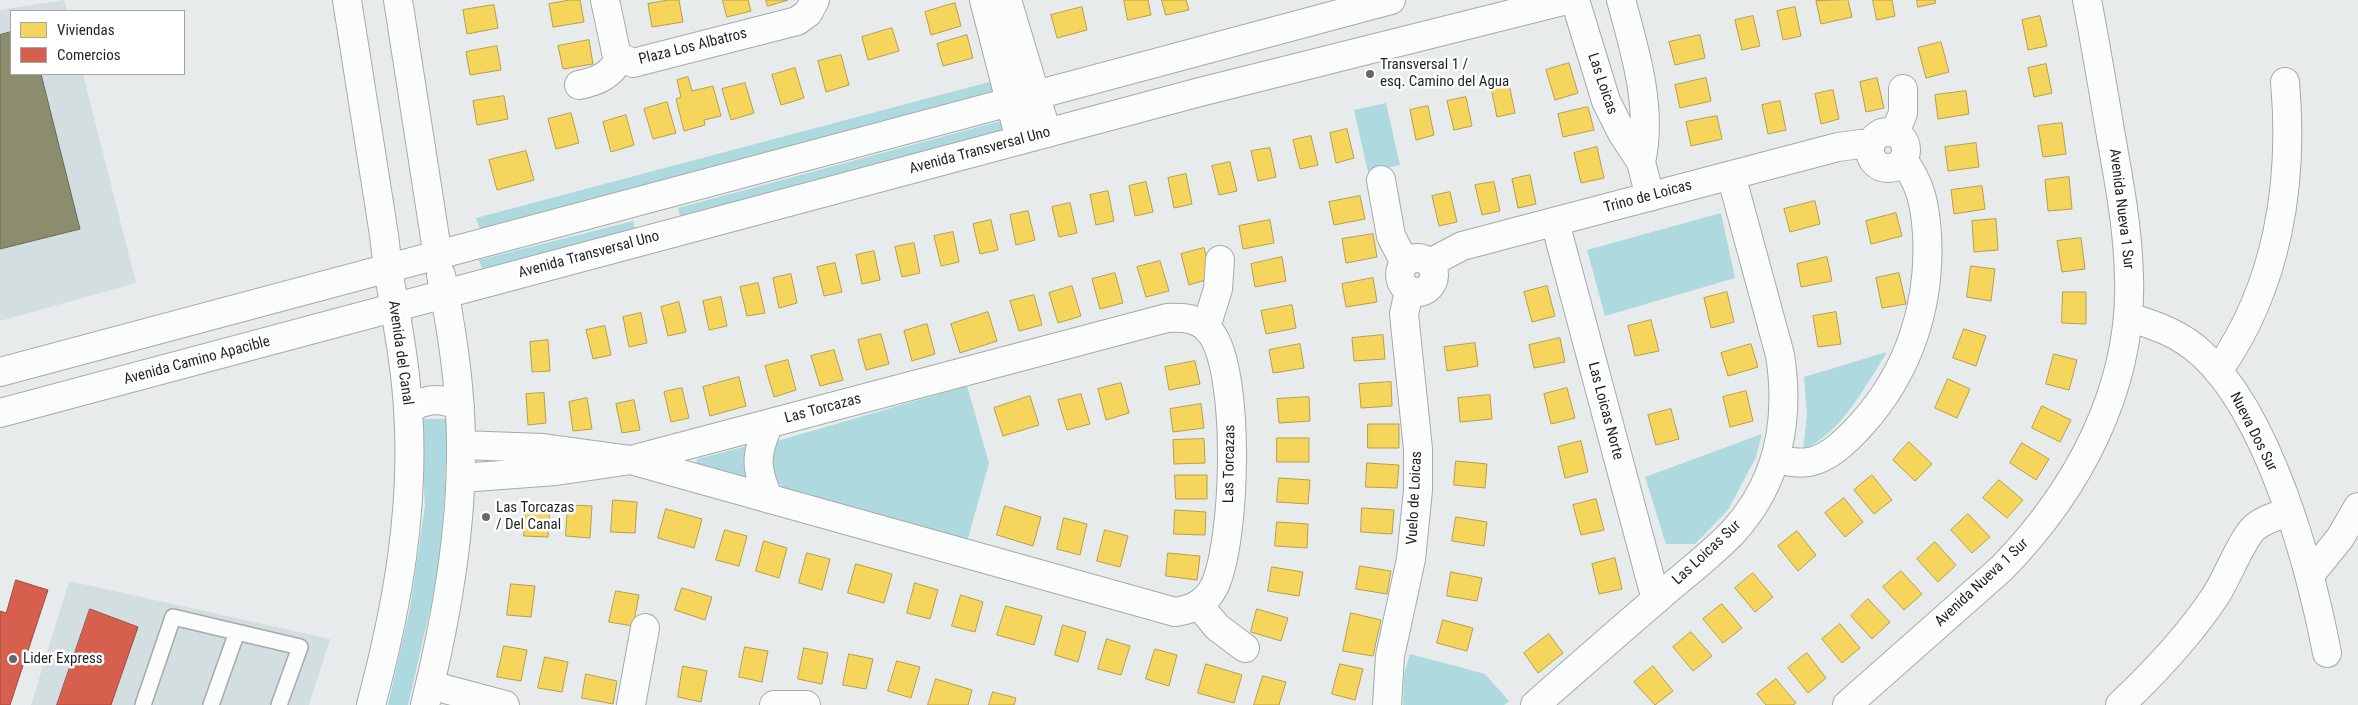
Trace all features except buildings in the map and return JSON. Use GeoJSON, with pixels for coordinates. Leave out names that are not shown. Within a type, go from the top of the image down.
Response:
{"type":"FeatureCollection","features":[{"type":"Feature","properties":{"kind":"street","name":"Avenida del Canal"},"geometry":{"type":"LineString","coordinates":[[347,0],[395,308],[408,410],[408,505],[403,553],[396,599],[371,705]]}},
{"type":"Feature","properties":{"kind":"street"},"geometry":{"type":"LineString","coordinates":[[398,0],[456,360],[460,407],[460,478],[450,576],[427,695],[505,705]]}},
{"type":"Feature","properties":{"kind":"street","name":"Plaza Los Albatros"},"geometry":{"type":"LineString","coordinates":[[605,0],[613,46],[620,57],[633,63],[643,62],[797,21],[808,13],[814,0]]}},
{"type":"Feature","properties":{"kind":"street"},"geometry":{"type":"LineString","coordinates":[[984,0],[1020,140]]}},
{"type":"Feature","properties":{"kind":"street"},"geometry":{"type":"LineString","coordinates":[[1007,0],[1047,133]]}},
{"type":"Feature","properties":{"kind":"street","name":"Avenida Transversal Uno"},"geometry":{"type":"LineString","coordinates":[[395,308],[1337,57],[1506,8],[1567,0]]}},
{"type":"Feature","properties":{"kind":"street","name":"Las Loicas"},"geometry":{"type":"LineString","coordinates":[[1575,0],[1606,101],[1622,133],[1641,162],[1650,197]]}},
{"type":"Feature","properties":{"kind":"street","name":"Las Loicas"},"geometry":{"type":"LineString","coordinates":[[1621,0],[1644,100],[1646,131],[1641,162]]}},
{"type":"Feature","properties":{"kind":"street","name":"Avenida Nueva 1 Sur"},"geometry":{"type":"LineString","coordinates":[[1847,705],[2002,568],[2048,516],[2077,473],[2098,431],[2116,381],[2128,317],[2130,279],[2124,210],[2087,0]]}},
{"type":"Feature","properties":{"kind":"street"},"geometry":{"type":"LineString","coordinates":[[0,372],[653,199],[1380,2]]}},
{"type":"Feature","properties":{"kind":"street"},"geometry":{"type":"LineString","coordinates":[[579,85],[595,82],[605,76],[620,57]]}},
{"type":"Feature","properties":{"kind":"street"},"geometry":{"type":"LineString","coordinates":[[2218,371],[2248,321],[2270,264],[2278,234],[2284,196],[2288,147],[2285,82]]}},
{"type":"Feature","properties":{"kind":"street"},"geometry":{"type":"LineString","coordinates":[[1896,133],[1903,113],[1903,89]]}},
{"type":"Feature","properties":{"kind":"street"},"geometry":{"type":"LineString","coordinates":[[1890,132],[1896,133],[1906,145],[1907,150],[1903,160],[1893,168],[1880,167],[1871,158],[1870,145],[1878,135],[1890,132]]}},
{"type":"Feature","properties":{"kind":"street","name":"Trino de Loicas"},"geometry":{"type":"LineString","coordinates":[[1417,263],[1462,246],[1838,147],[1852,144],[1870,145]]}},
{"type":"Feature","properties":{"kind":"street"},"geometry":{"type":"LineString","coordinates":[[1775,459],[1808,462],[1833,451],[1872,412],[1890,389],[1910,348],[1925,299],[1928,254],[1924,199],[1918,183],[1903,160]]}},
{"type":"Feature","properties":{"kind":"street","name":"Las Loicas Sur"},"geometry":{"type":"LineString","coordinates":[[1535,705],[1733,532],[1760,494],[1775,459],[1782,435],[1784,410],[1784,382],[1780,355],[1731,175]]}},
{"type":"Feature","properties":{"kind":"street"},"geometry":{"type":"LineString","coordinates":[[1381,180],[1391,236],[1417,263]]}},
{"type":"Feature","properties":{"kind":"street"},"geometry":{"type":"LineString","coordinates":[[653,199],[662,236]]}},
{"type":"Feature","properties":{"kind":"street","name":"Las Loicas Norte"},"geometry":{"type":"LineString","coordinates":[[1555,222],[1656,600]]}},
{"type":"Feature","properties":{"kind":"street"},"geometry":{"type":"LineString","coordinates":[[1206,327],[1218,289],[1220,260]]}},
{"type":"Feature","properties":{"kind":"street","name":"Vuelo de Loicas"},"geometry":{"type":"LineString","coordinates":[[1387,705],[1389,663],[1410,559],[1418,490],[1418,449],[1404,314],[1409,291],[1404,288],[1400,278],[1417,263]]}},
{"type":"Feature","properties":{"kind":"street","name":"Avenida Camino Apacible"},"geometry":{"type":"LineString","coordinates":[[0,413],[395,308]]}},
{"type":"Feature","properties":{"kind":"street","name":"Nueva Dos Sur"},"geometry":{"type":"LineString","coordinates":[[2128,317],[2152,324],[2185,340],[2203,354],[2218,371],[2246,413],[2275,475],[2289,512],[2310,575],[2326,653]]}},
{"type":"Feature","properties":{"kind":"street","name":"Las Torcazas"},"geometry":{"type":"LineString","coordinates":[[460,478],[563,470],[631,460],[1167,318],[1190,318],[1206,327],[1216,342],[1226,377],[1231,424],[1232,469],[1228,526],[1221,568],[1214,588],[1198,605],[1174,612],[631,460],[543,448],[461,445]]}},
{"type":"Feature","properties":{"kind":"street"},"geometry":{"type":"LineString","coordinates":[[408,410],[415,405],[432,400],[451,402],[460,407]]}},
{"type":"Feature","properties":{"kind":"street","name":"Las Torcazas"},"geometry":{"type":"LineString","coordinates":[[769,424],[758,451],[757,461],[758,472],[769,499]]}},
{"type":"Feature","properties":{"kind":"street"},"geometry":{"type":"LineString","coordinates":[[2310,575],[2340,538],[2358,507]]}},
{"type":"Feature","properties":{"kind":"street"},"geometry":{"type":"LineString","coordinates":[[2120,705],[2167,658],[2192,628],[2216,594],[2253,528],[2262,522],[2289,512]]}},
{"type":"Feature","properties":{"kind":"street"},"geometry":{"type":"LineString","coordinates":[[1198,605],[1217,627],[1245,648]]}},
{"type":"Feature","properties":{"kind":"street"},"geometry":{"type":"LineString","coordinates":[[631,705],[645,628]]}},
{"type":"Feature","properties":{"kind":"street"},"geometry":{"type":"LineString","coordinates":[[774,705],[806,705]]}},
{"type":"Feature","properties":{"kind":"lane"},"geometry":{"type":"LineString","coordinates":[[143,705],[174,617],[300,647],[279,705]]}},
{"type":"Feature","properties":{"kind":"lane"},"geometry":{"type":"LineString","coordinates":[[211,705],[237,632]]}},
{"type":"Feature","properties":{"kind":"shaded area"},"geometry":{"type":"Polygon","coordinates":[[[64,0],[67,10],[10,10],[10,75],[83,75],[136,283],[0,321],[0,10],[64,0]]]}},
{"type":"Feature","properties":{"kind":"shaded area"},"geometry":{"type":"Polygon","coordinates":[[[993,81],[995,93],[480,230],[476,218],[993,81]]]}},
{"type":"Feature","properties":{"kind":"shaded area"},"geometry":{"type":"Polygon","coordinates":[[[1386,103],[1400,165],[1368,172],[1354,110],[1386,103]]]}},
{"type":"Feature","properties":{"kind":"shaded area"},"geometry":{"type":"Polygon","coordinates":[[[1001,121],[1004,133],[681,219],[678,208],[1001,121]]]}},
{"type":"Feature","properties":{"kind":"shaded area"},"geometry":{"type":"Polygon","coordinates":[[[1721,213],[1735,278],[1605,316],[1587,250],[1721,213]]]}},
{"type":"Feature","properties":{"kind":"shaded area"},"geometry":{"type":"Polygon","coordinates":[[[633,221],[636,232],[483,271],[479,260],[633,221]]]}},
{"type":"Feature","properties":{"kind":"shaded area"},"geometry":{"type":"Polygon","coordinates":[[[1887,352],[1861,394],[1841,420],[1817,442],[1803,450],[1807,415],[1804,377],[1887,352]]]}},
{"type":"Feature","properties":{"kind":"shaded area"},"geometry":{"type":"Polygon","coordinates":[[[967,386],[989,463],[967,542],[794,493],[779,484],[772,472],[771,460],[774,445],[777,441],[967,386]]]}},
{"type":"Feature","properties":{"kind":"shaded area"},"geometry":{"type":"Polygon","coordinates":[[[420,419],[447,419],[445,491],[438,575],[408,705],[388,705],[410,608],[425,506],[420,419]]]}},
{"type":"Feature","properties":{"kind":"shaded area"},"geometry":{"type":"Polygon","coordinates":[[[1762,434],[1756,457],[1728,510],[1695,544],[1666,544],[1645,477],[1762,434]]]}},
{"type":"Feature","properties":{"kind":"shaded area"},"geometry":{"type":"Polygon","coordinates":[[[747,446],[747,479],[696,466],[697,459],[747,446]]]}},
{"type":"Feature","properties":{"kind":"shaded area"},"geometry":{"type":"Polygon","coordinates":[[[69,581],[330,639],[309,705],[31,705],[69,581]]]}},
{"type":"Feature","properties":{"kind":"shaded area"},"geometry":{"type":"Polygon","coordinates":[[[1410,654],[1485,674],[1509,701],[1504,705],[1403,705],[1404,674],[1410,654]]]}},
{"type":"Feature","properties":{"kind":"place","name":"Transversal 1 / esq. Camino del Agua"},"geometry":{"type":"Point","coordinates":[1370,74]}},
{"type":"Feature","properties":{"kind":"place","name":"Las Torcazas / Del Canal"},"geometry":{"type":"Point","coordinates":[486,517]}},
{"type":"Feature","properties":{"kind":"place","name":"Lider Express"},"geometry":{"type":"Point","coordinates":[13,659]}}]}
